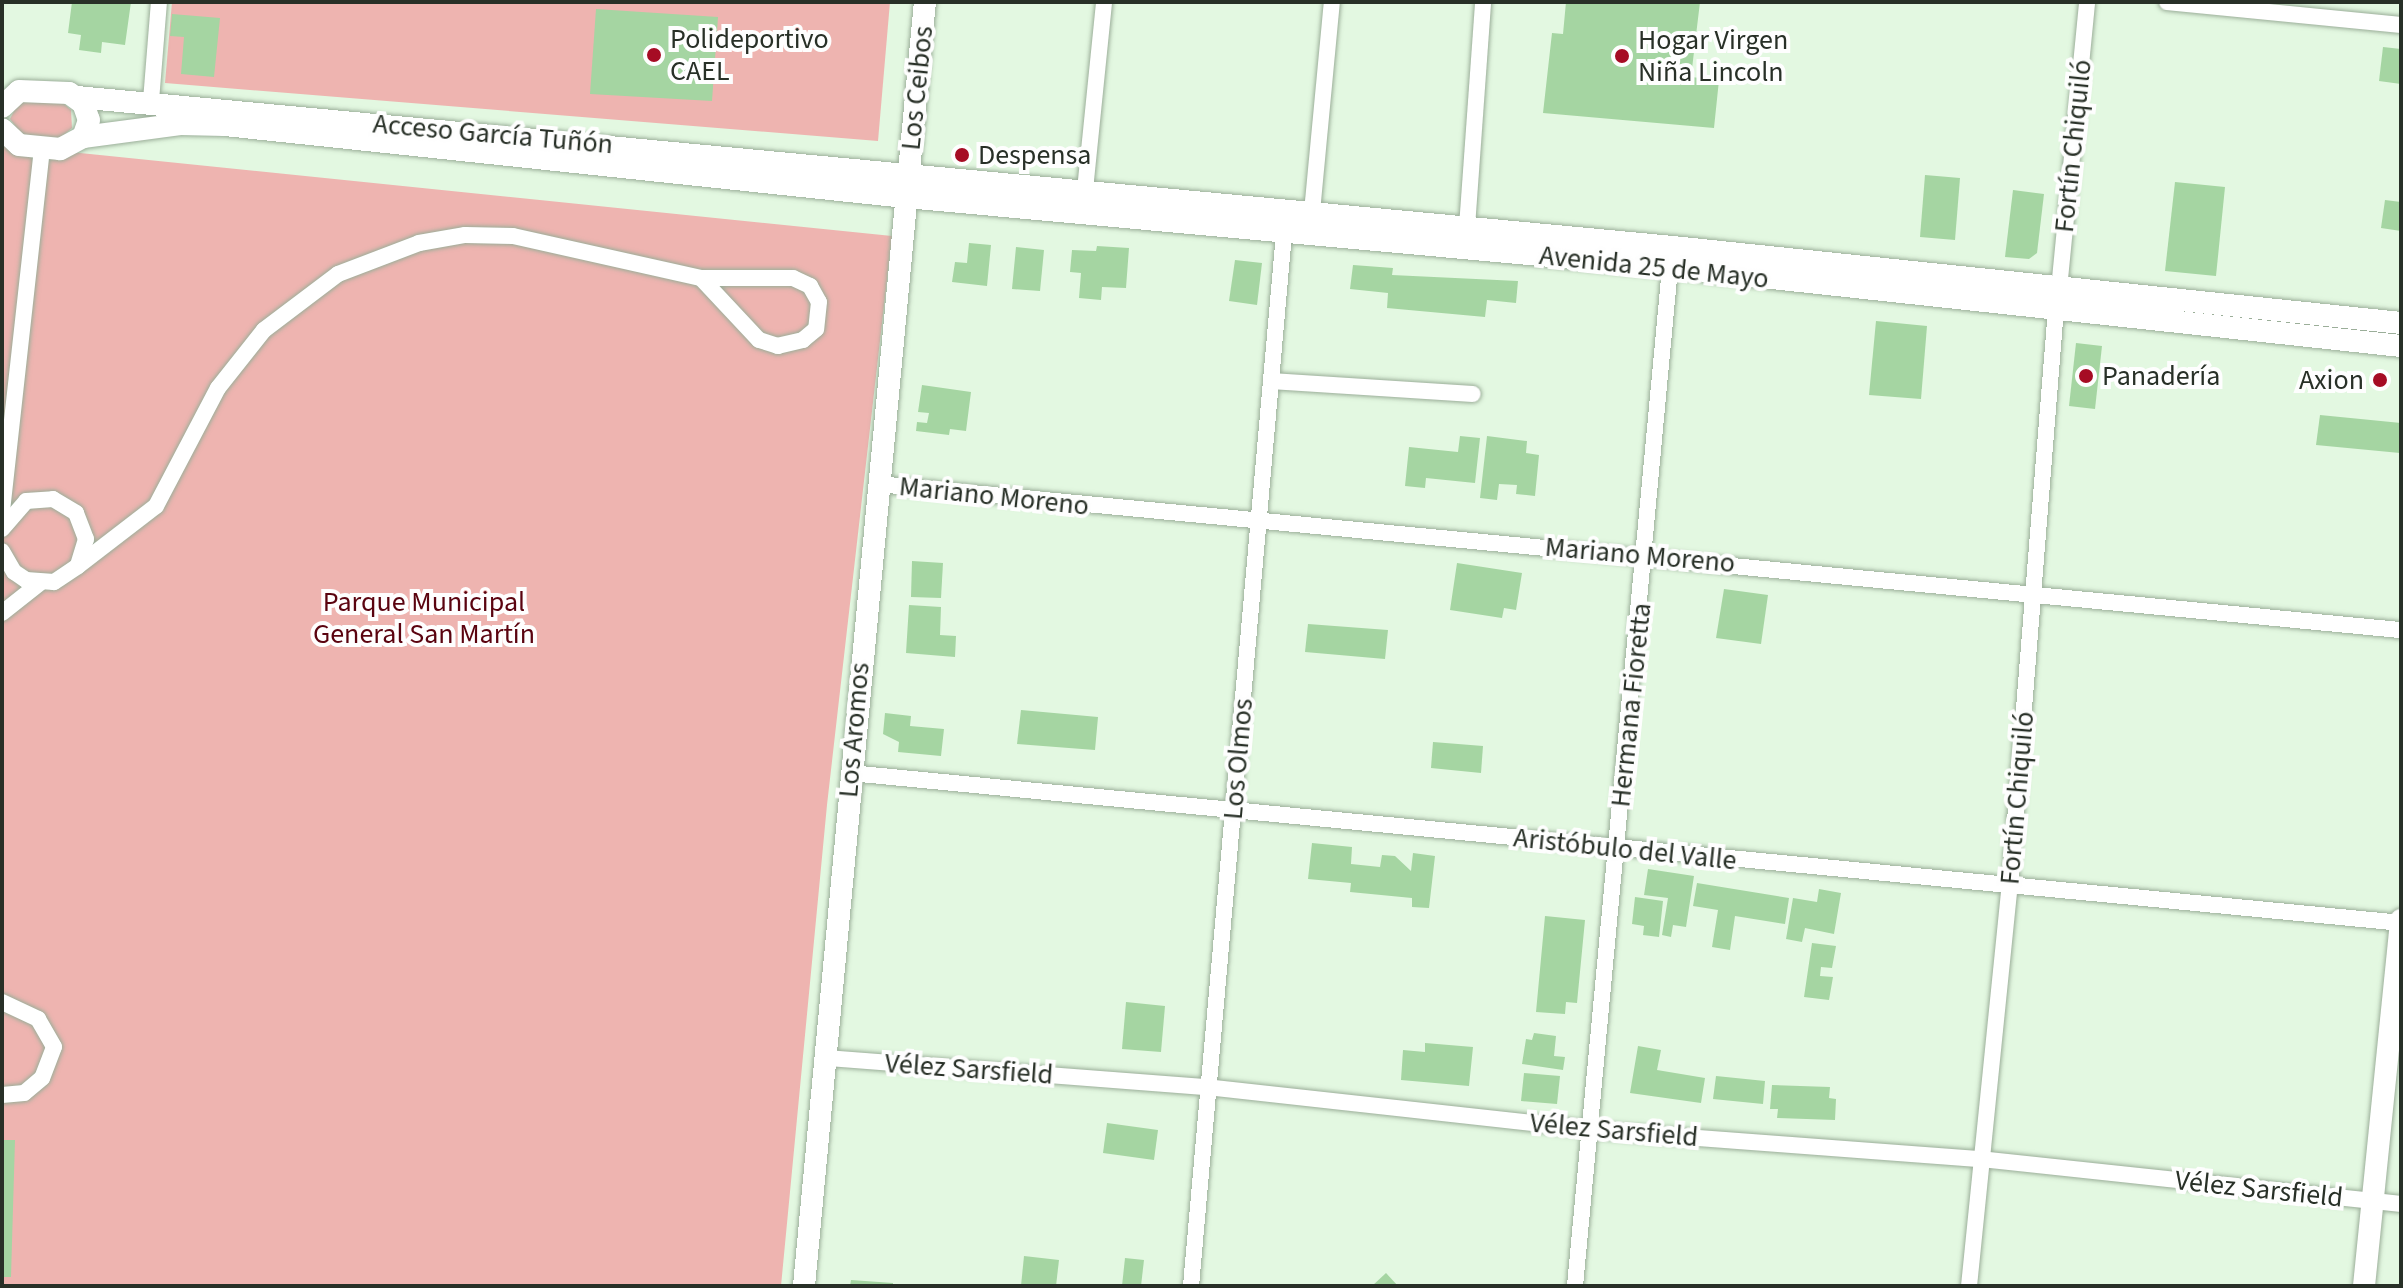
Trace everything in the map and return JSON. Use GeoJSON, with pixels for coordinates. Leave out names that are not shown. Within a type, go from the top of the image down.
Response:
{"type":"FeatureCollection","features":[{"type":"Feature","properties":{"kind":"main road","name":"Los Ceibos"},"geometry":{"type":"LineString","coordinates":[[908,173],[925,2]]}},
{"type":"Feature","properties":{"kind":"main road","name":"Acceso García Tuñón"},"geometry":{"type":"LineString","coordinates":[[11,90],[908,173]]}},
{"type":"Feature","properties":{"kind":"main road"},"geometry":{"type":"LineString","coordinates":[[2,107],[11,90]]}},
{"type":"Feature","properties":{"kind":"main road"},"geometry":{"type":"LineString","coordinates":[[77,97],[87,111],[83,137]]}},
{"type":"Feature","properties":{"kind":"main road","name":"Acceso García Tuñón"},"geometry":{"type":"LineString","coordinates":[[42,149],[69,148],[83,137],[180,124],[225,125],[906,197]]}},
{"type":"Feature","properties":{"kind":"main road"},"geometry":{"type":"LineString","coordinates":[[3,133],[19,145],[42,149]]}},
{"type":"Feature","properties":{"kind":"main road","name":"Avenida 25 de Mayo"},"geometry":{"type":"LineString","coordinates":[[908,173],[1467,227],[1672,257],[2058,299],[2401,346]]}},
{"type":"Feature","properties":{"kind":"main road","name":"Los Aromos"},"geometry":{"type":"LineString","coordinates":[[804,1286],[908,173]]}},
{"type":"Feature","properties":{"kind":"main road","name":"Avenida 25 de Mayo"},"geometry":{"type":"LineString","coordinates":[[906,197],[1284,233],[1672,257]]}},
{"type":"Feature","properties":{"kind":"main road"},"geometry":{"type":"LineString","coordinates":[[1284,233],[1286,210]]}},
{"type":"Feature","properties":{"kind":"main road"},"geometry":{"type":"LineString","coordinates":[[1310,235],[1312,212]]}},
{"type":"Feature","properties":{"kind":"main road","name":"Avenida 25 de Mayo"},"geometry":{"type":"LineString","coordinates":[[2058,299],[2401,323]]}},
{"type":"Feature","properties":{"kind":"main road"},"geometry":{"type":"LineString","coordinates":[[2364,1286],[2401,922]]}},
{"type":"Feature","properties":{"kind":"street"},"geometry":{"type":"LineString","coordinates":[[151,101],[159,2]]}},
{"type":"Feature","properties":{"kind":"street"},"geometry":{"type":"LineString","coordinates":[[1085,190],[1104,2]]}},
{"type":"Feature","properties":{"kind":"street"},"geometry":{"type":"LineString","coordinates":[[1312,212],[1332,2]]}},
{"type":"Feature","properties":{"kind":"street"},"geometry":{"type":"LineString","coordinates":[[1467,227],[1483,2]]}},
{"type":"Feature","properties":{"kind":"street","name":"Fortín Chiquiló"},"geometry":{"type":"LineString","coordinates":[[1969,1286],[2010,883],[2058,299],[2087,2]]}},
{"type":"Feature","properties":{"kind":"street"},"geometry":{"type":"LineString","coordinates":[[2167,2],[2401,25]]}},
{"type":"Feature","properties":{"kind":"street"},"geometry":{"type":"LineString","coordinates":[[2,511],[42,149]]}},
{"type":"Feature","properties":{"kind":"street","name":"Los Olmos"},"geometry":{"type":"LineString","coordinates":[[1191,1286],[1206,1087],[1234,807],[1284,233]]}},
{"type":"Feature","properties":{"kind":"street"},"geometry":{"type":"LineString","coordinates":[[2,551],[14,572],[40,583],[54,582],[156,506],[218,388],[264,330],[338,274],[381,255],[465,235],[513,236],[701,278],[793,278],[810,286],[819,302],[816,329],[803,340],[778,346],[759,340],[701,278]]}},
{"type":"Feature","properties":{"kind":"street","name":"Hermana Fioretta"},"geometry":{"type":"LineString","coordinates":[[1575,1286],[1593,1130],[1672,257]]}},
{"type":"Feature","properties":{"kind":"street"},"geometry":{"type":"LineString","coordinates":[[1271,381],[1473,394]]}},
{"type":"Feature","properties":{"kind":"street","name":"Mariano Moreno"},"geometry":{"type":"LineString","coordinates":[[878,484],[1258,522],[1646,554],[2401,630]]}},
{"type":"Feature","properties":{"kind":"street"},"geometry":{"type":"LineString","coordinates":[[2,529],[26,501],[53,499],[66,505],[76,513],[86,539],[78,566]]}},
{"type":"Feature","properties":{"kind":"street"},"geometry":{"type":"LineString","coordinates":[[2,613],[40,583]]}},
{"type":"Feature","properties":{"kind":"street","name":"Aristóbulo del Valle"},"geometry":{"type":"LineString","coordinates":[[850,773],[1234,807],[1617,850],[2010,883],[2401,922]]}},
{"type":"Feature","properties":{"kind":"street"},"geometry":{"type":"LineString","coordinates":[[2,1002],[38,1019],[54,1047],[42,1078],[24,1093],[2,1095]]}},
{"type":"Feature","properties":{"kind":"street","name":"Vélez Sarsfield"},"geometry":{"type":"LineString","coordinates":[[827,1058],[1206,1087],[1593,1130],[1980,1159],[2401,1204]]}},
{"type":"Feature","properties":{"kind":"green space"},"geometry":{"type":"Polygon","coordinates":[[[172,2],[890,2],[878,141],[165,83],[172,2]]]}},
{"type":"Feature","properties":{"kind":"green space"},"geometry":{"type":"Polygon","coordinates":[[[19,101],[62,102],[71,110],[72,128],[58,140],[22,135],[10,119],[19,101]]]}},
{"type":"Feature","properties":{"kind":"green space","name":"Parque Municipal General San Martín"},"geometry":{"type":"Polygon","coordinates":[[[2,145],[892,236],[827,805],[781,1286],[2,1286],[2,145]]]}},
{"type":"Feature","properties":{"kind":"building"},"geometry":{"type":"Polygon","coordinates":[[[72,2],[131,2],[125,45],[102,42],[101,53],[79,50],[81,35],[68,33],[72,2]]]}},
{"type":"Feature","properties":{"kind":"building","name":"Hogar Virgen Niña Lincoln"},"geometry":{"type":"Polygon","coordinates":[[[1566,2],[1700,2],[1691,77],[1719,80],[1714,128],[1543,113],[1552,33],[1563,34],[1566,2]]]}},
{"type":"Feature","properties":{"kind":"building","name":"Polideportivo CAEL"},"geometry":{"type":"Polygon","coordinates":[[[596,9],[718,17],[712,101],[590,94],[596,9]]]}},
{"type":"Feature","properties":{"kind":"building"},"geometry":{"type":"Polygon","coordinates":[[[172,14],[220,18],[214,77],[181,74],[184,37],[170,36],[172,14]]]}},
{"type":"Feature","properties":{"kind":"building"},"geometry":{"type":"Polygon","coordinates":[[[2383,47],[2401,49],[2401,84],[2379,81],[2383,47]]]}},
{"type":"Feature","properties":{"kind":"building"},"geometry":{"type":"Polygon","coordinates":[[[1925,175],[1960,178],[1955,240],[1920,237],[1925,175]]]}},
{"type":"Feature","properties":{"kind":"building"},"geometry":{"type":"Polygon","coordinates":[[[2175,182],[2225,187],[2216,276],[2165,271],[2175,182]]]}},
{"type":"Feature","properties":{"kind":"building"},"geometry":{"type":"Polygon","coordinates":[[[2013,190],[2044,194],[2037,253],[2029,259],[2005,257],[2013,190]]]}},
{"type":"Feature","properties":{"kind":"building"},"geometry":{"type":"Polygon","coordinates":[[[2385,200],[2401,202],[2401,231],[2381,228],[2385,200]]]}},
{"type":"Feature","properties":{"kind":"building"},"geometry":{"type":"Polygon","coordinates":[[[969,243],[991,245],[987,286],[952,282],[955,262],[967,263],[969,243]]]}},
{"type":"Feature","properties":{"kind":"building"},"geometry":{"type":"Polygon","coordinates":[[[1097,246],[1129,248],[1126,288],[1102,287],[1101,300],[1079,298],[1081,273],[1070,272],[1072,250],[1096,251],[1097,246]]]}},
{"type":"Feature","properties":{"kind":"building"},"geometry":{"type":"Polygon","coordinates":[[[1016,247],[1044,250],[1040,291],[1012,289],[1016,247]]]}},
{"type":"Feature","properties":{"kind":"building"},"geometry":{"type":"Polygon","coordinates":[[[1235,260],[1262,263],[1257,305],[1229,301],[1235,260]]]}},
{"type":"Feature","properties":{"kind":"building"},"geometry":{"type":"Polygon","coordinates":[[[1353,265],[1393,268],[1392,275],[1518,281],[1516,303],[1487,300],[1485,317],[1387,308],[1388,293],[1350,289],[1353,265]]]}},
{"type":"Feature","properties":{"kind":"building"},"geometry":{"type":"Polygon","coordinates":[[[1876,321],[1927,326],[1921,399],[1869,395],[1876,321]]]}},
{"type":"Feature","properties":{"kind":"building","name":"Panadería"},"geometry":{"type":"Polygon","coordinates":[[[2076,343],[2102,346],[2095,409],[2069,406],[2076,343]]]}},
{"type":"Feature","properties":{"kind":"building"},"geometry":{"type":"Polygon","coordinates":[[[922,385],[971,392],[966,431],[950,429],[949,435],[916,431],[917,422],[927,423],[929,413],[918,412],[922,385]]]}},
{"type":"Feature","properties":{"kind":"building"},"geometry":{"type":"Polygon","coordinates":[[[2320,415],[2401,423],[2400,453],[2316,445],[2320,415]]]}},
{"type":"Feature","properties":{"kind":"building"},"geometry":{"type":"Polygon","coordinates":[[[1460,436],[1480,438],[1475,483],[1426,478],[1425,488],[1405,486],[1409,447],[1458,452],[1460,436]]]}},
{"type":"Feature","properties":{"kind":"building"},"geometry":{"type":"Polygon","coordinates":[[[1487,436],[1527,441],[1526,453],[1539,455],[1535,496],[1516,494],[1517,485],[1499,484],[1497,500],[1480,498],[1487,436]]]}},
{"type":"Feature","properties":{"kind":"building"},"geometry":{"type":"Polygon","coordinates":[[[912,561],[943,563],[941,598],[911,597],[912,561]]]}},
{"type":"Feature","properties":{"kind":"building"},"geometry":{"type":"Polygon","coordinates":[[[1457,563],[1522,573],[1516,610],[1504,608],[1502,618],[1450,610],[1457,563]]]}},
{"type":"Feature","properties":{"kind":"building"},"geometry":{"type":"Polygon","coordinates":[[[1724,589],[1768,595],[1761,644],[1716,638],[1724,589]]]}},
{"type":"Feature","properties":{"kind":"building"},"geometry":{"type":"Polygon","coordinates":[[[909,605],[941,607],[940,635],[956,636],[955,657],[906,653],[909,605]]]}},
{"type":"Feature","properties":{"kind":"building"},"geometry":{"type":"Polygon","coordinates":[[[1308,624],[1388,630],[1385,659],[1305,652],[1308,624]]]}},
{"type":"Feature","properties":{"kind":"building"},"geometry":{"type":"Polygon","coordinates":[[[1021,710],[1098,717],[1095,750],[1017,744],[1021,710]]]}},
{"type":"Feature","properties":{"kind":"building"},"geometry":{"type":"Polygon","coordinates":[[[885,713],[911,716],[910,726],[944,729],[941,756],[898,752],[899,742],[883,734],[885,713]]]}},
{"type":"Feature","properties":{"kind":"building"},"geometry":{"type":"Polygon","coordinates":[[[1433,742],[1483,746],[1481,773],[1431,768],[1433,742]]]}},
{"type":"Feature","properties":{"kind":"building"},"geometry":{"type":"Polygon","coordinates":[[[1312,843],[1352,847],[1351,864],[1380,867],[1382,855],[1395,856],[1411,871],[1413,853],[1435,856],[1429,908],[1412,907],[1412,898],[1350,892],[1351,883],[1308,879],[1312,843]]]}},
{"type":"Feature","properties":{"kind":"building"},"geometry":{"type":"Polygon","coordinates":[[[1648,869],[1694,876],[1686,927],[1673,925],[1671,937],[1662,935],[1668,898],[1644,895],[1648,869]]]}},
{"type":"Feature","properties":{"kind":"building"},"geometry":{"type":"Polygon","coordinates":[[[1697,883],[1789,898],[1785,924],[1735,916],[1730,950],[1712,947],[1718,910],[1693,906],[1697,883]]]}},
{"type":"Feature","properties":{"kind":"building"},"geometry":{"type":"Polygon","coordinates":[[[1819,889],[1841,893],[1834,934],[1805,928],[1802,942],[1786,939],[1793,898],[1817,902],[1819,889]]]}},
{"type":"Feature","properties":{"kind":"building"},"geometry":{"type":"Polygon","coordinates":[[[1635,897],[1663,901],[1659,937],[1643,935],[1644,926],[1632,924],[1635,897]]]}},
{"type":"Feature","properties":{"kind":"building"},"geometry":{"type":"Polygon","coordinates":[[[1545,916],[1585,920],[1577,1003],[1566,1002],[1565,1014],[1536,1012],[1545,916]]]}},
{"type":"Feature","properties":{"kind":"building"},"geometry":{"type":"Polygon","coordinates":[[[1812,943],[1836,946],[1832,968],[1821,967],[1820,976],[1833,977],[1829,1000],[1804,997],[1812,943]]]}},
{"type":"Feature","properties":{"kind":"building"},"geometry":{"type":"Polygon","coordinates":[[[1126,1002],[1165,1006],[1161,1052],[1122,1049],[1126,1002]]]}},
{"type":"Feature","properties":{"kind":"building"},"geometry":{"type":"Polygon","coordinates":[[[1534,1033],[1556,1036],[1554,1056],[1565,1057],[1563,1070],[1522,1064],[1526,1039],[1532,1040],[1534,1033]]]}},
{"type":"Feature","properties":{"kind":"building"},"geometry":{"type":"Polygon","coordinates":[[[1425,1043],[1473,1047],[1469,1086],[1401,1080],[1403,1050],[1425,1052],[1425,1043]]]}},
{"type":"Feature","properties":{"kind":"building"},"geometry":{"type":"Polygon","coordinates":[[[1638,1046],[1661,1050],[1657,1070],[1705,1078],[1701,1103],[1630,1093],[1638,1046]]]}},
{"type":"Feature","properties":{"kind":"building"},"geometry":{"type":"Polygon","coordinates":[[[1524,1073],[1560,1076],[1557,1104],[1521,1101],[1524,1073]]]}},
{"type":"Feature","properties":{"kind":"building"},"geometry":{"type":"Polygon","coordinates":[[[1716,1076],[1765,1081],[1763,1104],[1713,1099],[1716,1076]]]}},
{"type":"Feature","properties":{"kind":"building"},"geometry":{"type":"Polygon","coordinates":[[[1772,1085],[1830,1087],[1829,1098],[1836,1099],[1835,1120],[1777,1118],[1778,1109],[1770,1109],[1772,1085]]]}},
{"type":"Feature","properties":{"kind":"building"},"geometry":{"type":"Polygon","coordinates":[[[1107,1123],[1158,1130],[1154,1160],[1103,1153],[1107,1123]]]}},
{"type":"Feature","properties":{"kind":"building"},"geometry":{"type":"Polygon","coordinates":[[[2,1140],[15,1140],[11,1277],[2,1277],[2,1140]]]}},
{"type":"Feature","properties":{"kind":"building"},"geometry":{"type":"Polygon","coordinates":[[[1024,1256],[1059,1260],[1056,1286],[1021,1286],[1024,1256]]]}},
{"type":"Feature","properties":{"kind":"building"},"geometry":{"type":"Polygon","coordinates":[[[1125,1258],[1144,1260],[1141,1286],[1122,1286],[1125,1258]]]}},
{"type":"Feature","properties":{"kind":"building"},"geometry":{"type":"Polygon","coordinates":[[[1386,1273],[1398,1286],[1372,1286],[1386,1273]]]}},
{"type":"Feature","properties":{"kind":"building"},"geometry":{"type":"Polygon","coordinates":[[[851,1280],[893,1283],[893,1286],[850,1286],[851,1280]]]}},
{"type":"Feature","properties":{"kind":"place","name":"Polideportivo CAEL"},"geometry":{"type":"Point","coordinates":[654,55]}},
{"type":"Feature","properties":{"kind":"place","name":"Hogar Virgen Niña Lincoln"},"geometry":{"type":"Point","coordinates":[1622,56]}},
{"type":"Feature","properties":{"kind":"place","name":"Despensa"},"geometry":{"type":"Point","coordinates":[962,155]}},
{"type":"Feature","properties":{"kind":"place","name":"Panadería"},"geometry":{"type":"Point","coordinates":[2086,376]}},
{"type":"Feature","properties":{"kind":"place","name":"Axion"},"geometry":{"type":"Point","coordinates":[2380,380]}}]}
